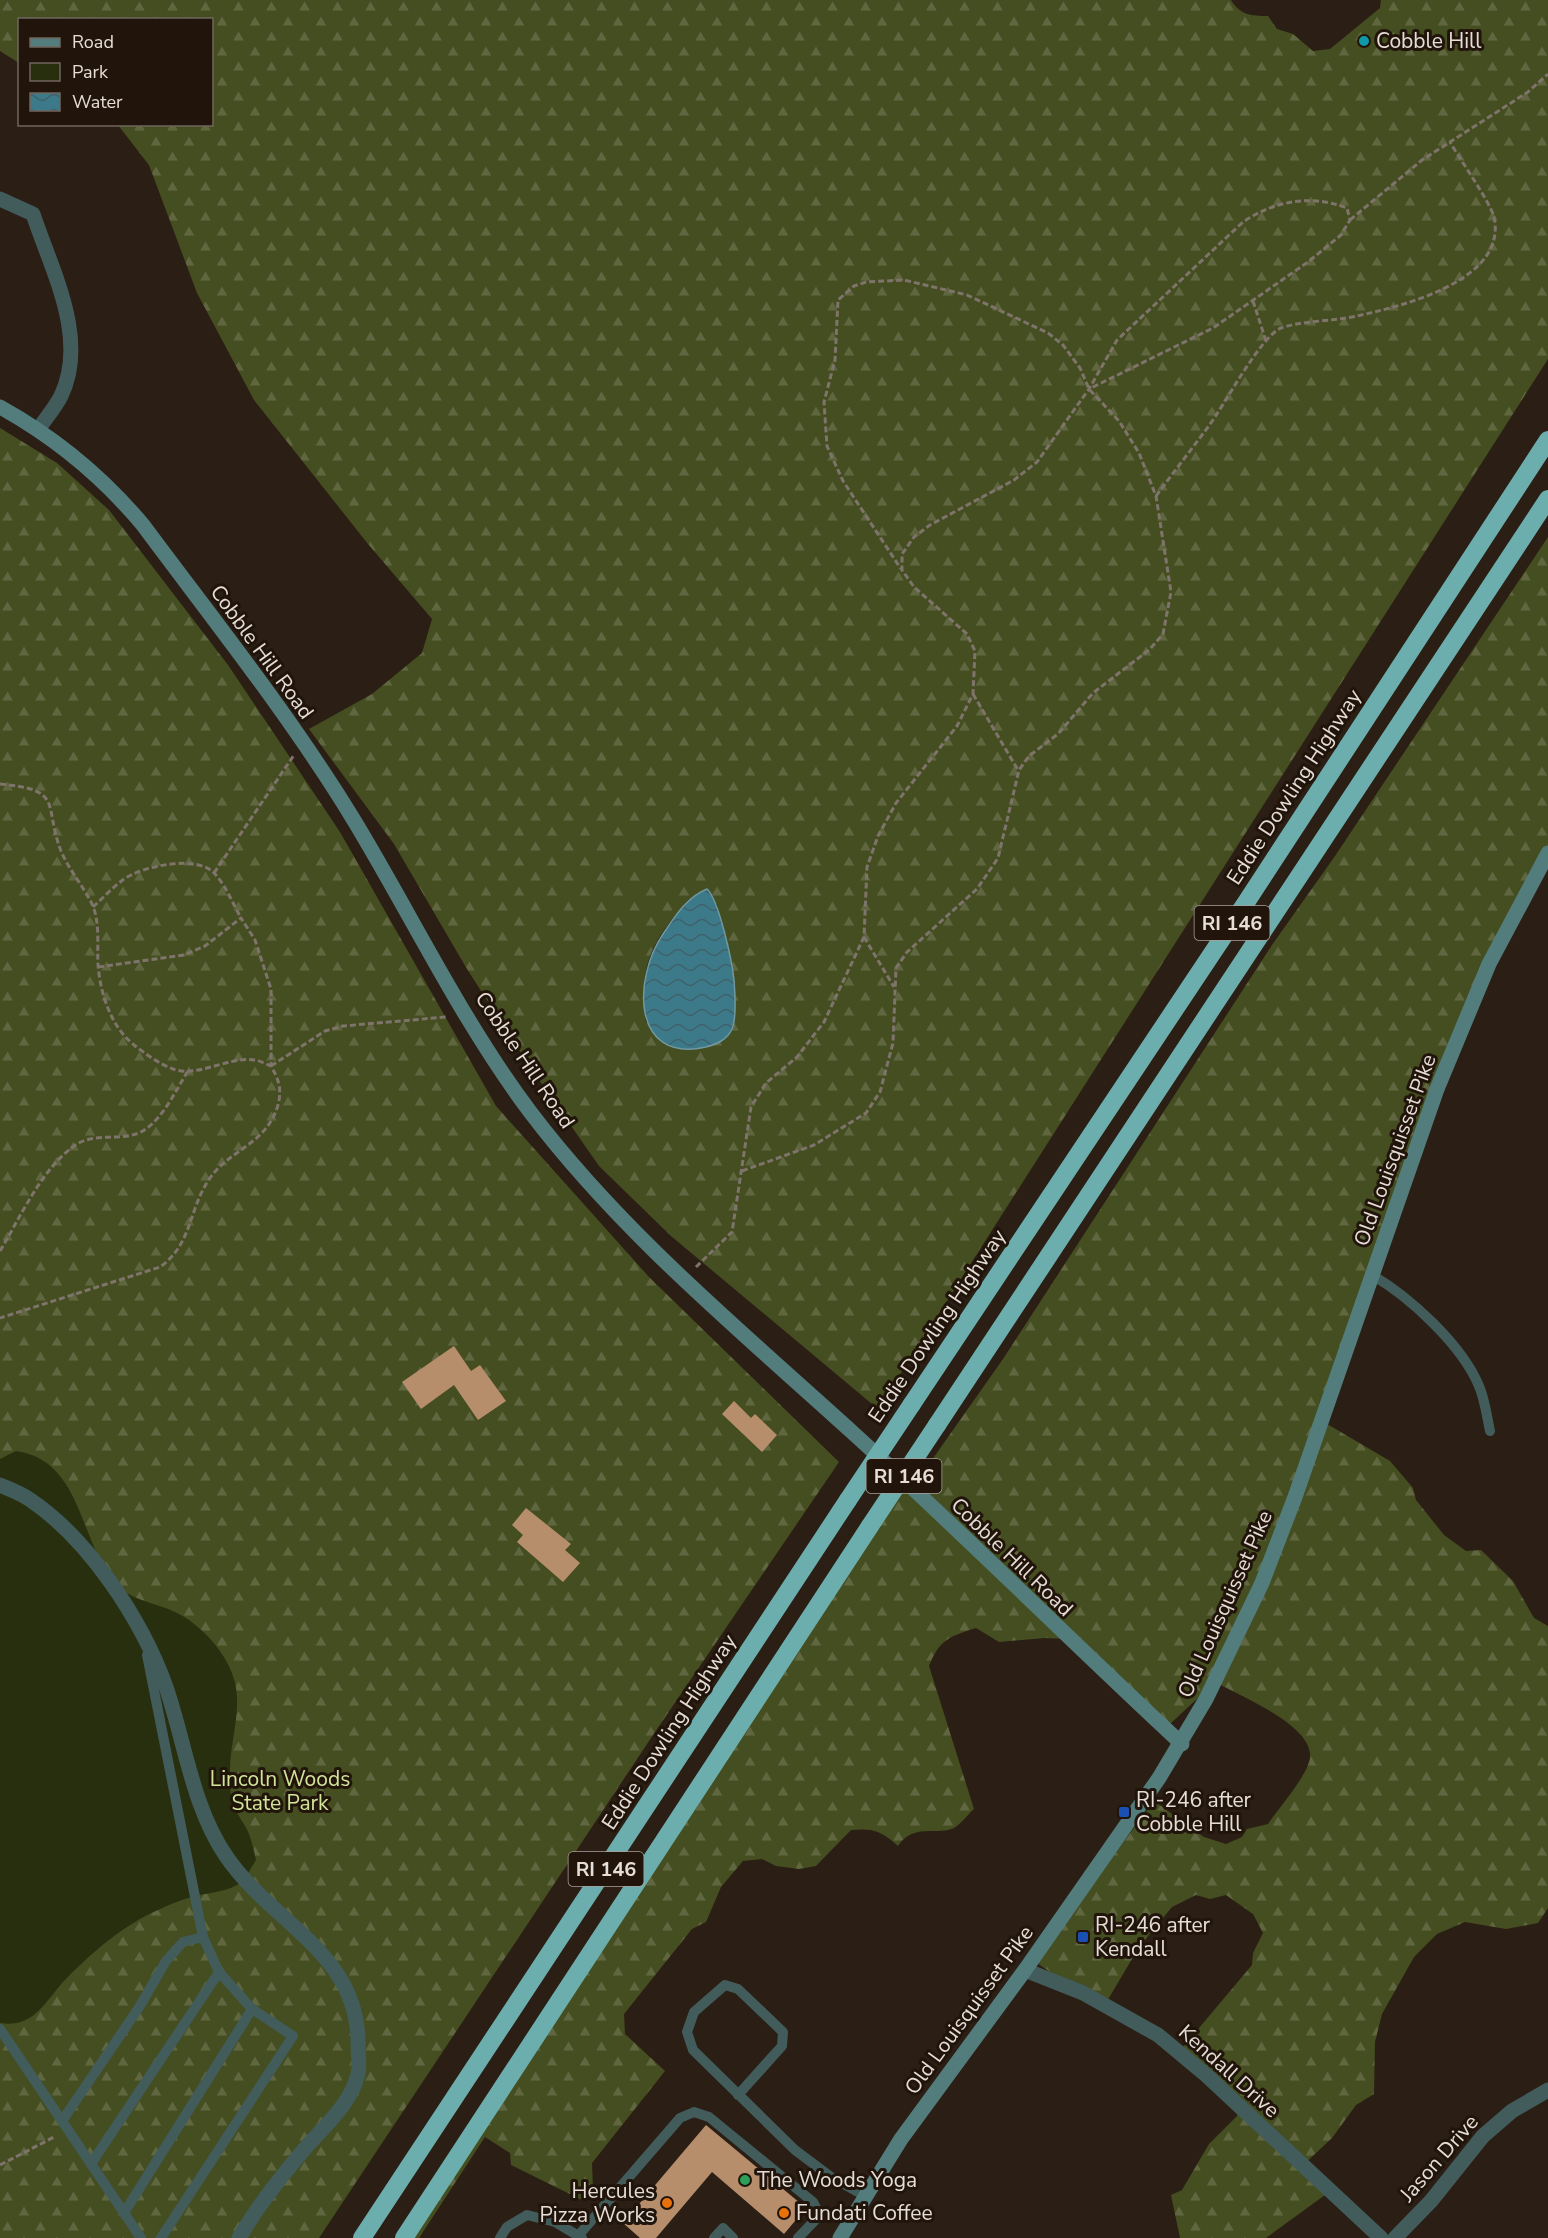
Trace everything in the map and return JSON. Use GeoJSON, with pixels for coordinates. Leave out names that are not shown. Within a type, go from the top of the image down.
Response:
{"type":"FeatureCollection","features":[{"type":"Feature","properties":{"kind":"highway","name":"Eddie Dowling Highway"},"geometry":{"type":"LineString","coordinates":[[362,2238],[848,1500],[1247,901],[1548,440]]}},
{"type":"Feature","properties":{"kind":"highway","name":"RI 146"},"geometry":{"type":"LineString","coordinates":[[404,2238],[870,1526],[1548,499]]}},
{"type":"Feature","properties":{"kind":"street"},"geometry":{"type":"LineString","coordinates":[[0,199],[33,214],[68,321],[71,358],[62,395],[38,430]]}},
{"type":"Feature","properties":{"kind":"street","name":"Cobble Hill Road"},"geometry":{"type":"LineString","coordinates":[[0,407],[38,430],[91,470],[143,525],[302,743],[352,818],[468,1015],[529,1110],[593,1186],[684,1278],[856,1436],[1182,1744]]}},
{"type":"Feature","properties":{"kind":"street","name":"Old Louisquisset Pike"},"geometry":{"type":"LineString","coordinates":[[840,2238],[901,2139],[1025,1970],[1182,1744],[1262,1583],[1295,1497],[1437,1089],[1489,964],[1548,853]]}},
{"type":"Feature","properties":{"kind":"street"},"geometry":{"type":"LineString","coordinates":[[0,1485],[29,1498],[59,1523],[87,1553],[122,1599],[165,1686],[203,1808],[226,1856],[256,1891],[332,1964],[350,1996],[359,2023],[358,2074],[350,2092],[338,2111],[254,2213],[239,2238]]}},
{"type":"Feature","properties":{"kind":"street","name":"Kendall Drive"},"geometry":{"type":"LineString","coordinates":[[1025,1970],[1083,1993],[1158,2035],[1206,2075],[1381,2238]]}},
{"type":"Feature","properties":{"kind":"street","name":"Jason Drive"},"geometry":{"type":"LineString","coordinates":[[1395,2238],[1431,2201],[1483,2136],[1512,2111],[1548,2090]]}},
{"type":"Feature","properties":{"kind":"lane"},"geometry":{"type":"LineString","coordinates":[[1372,1275],[1395,1288],[1460,1354],[1479,1386],[1490,1431]]}},
{"type":"Feature","properties":{"kind":"lane"},"geometry":{"type":"LineString","coordinates":[[144,1640],[203,1936],[219,1972],[252,2009],[293,2037],[161,2238]]}},
{"type":"Feature","properties":{"kind":"lane"},"geometry":{"type":"LineString","coordinates":[[65,2125],[166,1962],[183,1942],[203,1936]]}},
{"type":"Feature","properties":{"kind":"lane"},"geometry":{"type":"LineString","coordinates":[[91,2164],[219,1972]]}},
{"type":"Feature","properties":{"kind":"lane"},"geometry":{"type":"LineString","coordinates":[[738,2096],[782,2046],[783,2032],[738,1989],[724,1985],[694,2012],[687,2032],[693,2050],[738,2096],[795,2150],[831,2177],[865,2196]]}},
{"type":"Feature","properties":{"kind":"lane"},"geometry":{"type":"LineString","coordinates":[[124,2213],[252,2009]]}},
{"type":"Feature","properties":{"kind":"lane"},"geometry":{"type":"LineString","coordinates":[[0,2029],[141,2238]]}},
{"type":"Feature","properties":{"kind":"lane"},"geometry":{"type":"LineString","coordinates":[[500,2238],[507,2227],[527,2215],[555,2222],[580,2237],[680,2118],[694,2112],[709,2117],[813,2202],[820,2215],[798,2238]]}},
{"type":"Feature","properties":{"kind":"lane"},"geometry":{"type":"LineString","coordinates":[[714,2238],[723,2228],[733,2238]]}},
{"type":"Feature","properties":{"kind":"path"},"geometry":{"type":"LineString","coordinates":[[1089,389],[1214,328],[1341,235],[1350,220],[1422,160],[1528,92],[1548,74]]}},
{"type":"Feature","properties":{"kind":"path"},"geometry":{"type":"LineString","coordinates":[[1156,496],[1209,425],[1266,340],[1280,328],[1358,316],[1428,296],[1456,284],[1486,258],[1495,239],[1493,216],[1450,142]]}},
{"type":"Feature","properties":{"kind":"path"},"geometry":{"type":"LineString","coordinates":[[902,570],[902,554],[914,537],[930,525],[1014,480],[1037,462],[1089,389],[1117,340],[1243,222],[1261,210],[1289,201],[1332,202],[1347,208],[1350,220]]}},
{"type":"Feature","properties":{"kind":"path"},"geometry":{"type":"LineString","coordinates":[[684,1278],[732,1232],[752,1107],[766,1083],[797,1057],[824,1022],[864,937],[867,867],[878,836],[896,803],[957,726],[973,694],[975,651],[967,634],[914,587],[843,481],[827,446],[824,402],[834,360],[838,300],[854,286],[866,282],[904,280],[967,295],[1048,333],[1063,345],[1074,360],[1089,389],[1119,421],[1139,453],[1156,496],[1171,592],[1162,634],[1149,650],[1093,693],[1058,734],[1029,756],[1019,770],[998,858],[977,889],[907,952],[896,968],[893,1043],[880,1092],[866,1113],[814,1145],[742,1171]]}},
{"type":"Feature","properties":{"kind":"path"},"geometry":{"type":"LineString","coordinates":[[1253,301],[1266,340]]}},
{"type":"Feature","properties":{"kind":"path"},"geometry":{"type":"LineString","coordinates":[[973,694],[1019,770]]}},
{"type":"Feature","properties":{"kind":"path"},"geometry":{"type":"LineString","coordinates":[[214,873],[302,743]]}},
{"type":"Feature","properties":{"kind":"path"},"geometry":{"type":"LineString","coordinates":[[0,784],[26,787],[46,798],[53,812],[62,852],[93,907],[98,931],[98,967],[107,1007],[134,1045],[173,1069],[189,1071],[253,1059],[271,1066]]}},
{"type":"Feature","properties":{"kind":"path"},"geometry":{"type":"LineString","coordinates":[[0,1318],[160,1268],[172,1259],[181,1248],[209,1179],[219,1167],[261,1136],[274,1118],[281,1092],[278,1077],[271,1066],[271,989],[255,940],[214,873],[198,864],[149,868],[124,879],[93,907]]}},
{"type":"Feature","properties":{"kind":"path"},"geometry":{"type":"LineString","coordinates":[[98,967],[184,954],[205,946],[241,918]]}},
{"type":"Feature","properties":{"kind":"path"},"geometry":{"type":"LineString","coordinates":[[864,937],[895,989]]}},
{"type":"Feature","properties":{"kind":"path"},"geometry":{"type":"LineString","coordinates":[[271,1066],[325,1031],[343,1026],[468,1015]]}},
{"type":"Feature","properties":{"kind":"path"},"geometry":{"type":"LineString","coordinates":[[0,1251],[46,1176],[65,1153],[83,1142],[135,1134],[146,1129],[155,1121],[189,1071]]}},
{"type":"Feature","properties":{"kind":"path"},"geometry":{"type":"LineString","coordinates":[[0,2165],[65,2125]]}},
{"type":"Feature","properties":{"kind":"green space"},"geometry":{"type":"Polygon","coordinates":[[[0,0],[1231,0],[1238,9],[1246,14],[1268,16],[1277,29],[1293,34],[1313,51],[1330,49],[1380,8],[1381,0],[1548,0],[1548,359],[878,1409],[671,1236],[599,1166],[528,1064],[467,969],[394,844],[309,729],[372,694],[422,653],[432,619],[368,544],[254,400],[197,293],[149,165],[119,126],[213,126],[213,18],[18,18],[18,62],[0,51],[0,0]],[[689,899],[657,941],[646,969],[644,1002],[646,1022],[735,992],[717,904],[689,899]]]}},
{"type":"Feature","properties":{"kind":"green space","name":"Lincoln Woods State Park"},"geometry":{"type":"Polygon","coordinates":[[[0,428],[57,463],[109,510],[228,665],[340,832],[496,1106],[649,1277],[839,1462],[655,1732],[319,2238],[0,2238],[0,428]]]}},
{"type":"Feature","properties":{"kind":"green space"},"geometry":{"type":"Polygon","coordinates":[[[1548,537],[1548,850],[1463,1024],[1322,1421],[1390,1461],[1413,1488],[1416,1500],[1444,1535],[1466,1551],[1481,1550],[1513,1581],[1534,1618],[1548,1626],[1548,1908],[1538,1923],[1506,1929],[1465,1922],[1437,1934],[1414,1957],[1382,2014],[1375,2042],[1374,2094],[1356,2105],[1332,2138],[1300,2168],[1325,2195],[1266,2238],[1180,2238],[1171,2195],[1182,2190],[1209,2144],[1237,2116],[1238,2111],[1178,2053],[1252,1965],[1253,1953],[1263,1933],[1253,1914],[1226,1895],[1210,1899],[1196,1895],[1172,1907],[1139,1947],[1106,2003],[1073,1988],[1037,1963],[1038,1958],[1154,1801],[1204,1837],[1226,1844],[1242,1837],[1247,1829],[1268,1824],[1304,1773],[1310,1757],[1308,1745],[1300,1734],[1272,1712],[1215,1682],[1169,1725],[1066,1639],[1045,1638],[999,1642],[976,1628],[946,1640],[937,1650],[929,1666],[974,1809],[954,1828],[911,1834],[898,1846],[877,1832],[851,1830],[816,1866],[799,1869],[776,1866],[762,1859],[743,1861],[721,1887],[706,1922],[692,1929],[624,2014],[625,2034],[665,2071],[592,2163],[593,2190],[584,2201],[511,2165],[510,2153],[485,2137],[419,2238],[403,2238],[897,1487],[915,1484],[1003,1359],[1272,945],[1335,856],[1548,537]]]}},
{"type":"Feature","properties":{"kind":"green space"},"geometry":{"type":"Polygon","coordinates":[[[16,1451],[38,1458],[54,1470],[67,1486],[103,1566],[121,1589],[185,1617],[204,1632],[227,1662],[237,1694],[230,1763],[231,1795],[235,1810],[249,1834],[256,1860],[237,1885],[226,1890],[173,1903],[145,1916],[120,1932],[74,1971],[30,2018],[12,2024],[0,2023],[0,1459],[16,1451]]]}},
{"type":"Feature","properties":{"kind":"water"},"geometry":{"type":"Polygon","coordinates":[[[707,889],[716,905],[728,946],[734,980],[735,1018],[730,1033],[721,1041],[706,1047],[681,1049],[663,1043],[652,1030],[645,1013],[644,994],[647,973],[653,952],[672,920],[687,902],[707,889]]]}},
{"type":"Feature","properties":{"kind":"building"},"geometry":{"type":"Polygon","coordinates":[[[454,1346],[471,1371],[480,1365],[506,1401],[478,1420],[454,1385],[421,1409],[402,1382],[454,1346]]]}},
{"type":"Feature","properties":{"kind":"building"},"geometry":{"type":"Polygon","coordinates":[[[734,1401],[751,1418],[755,1414],[777,1435],[762,1452],[722,1414],[734,1401]]]}},
{"type":"Feature","properties":{"kind":"building"},"geometry":{"type":"Polygon","coordinates":[[[526,1508],[571,1544],[565,1550],[580,1563],[563,1582],[517,1542],[523,1535],[512,1525],[526,1508]]]}},
{"type":"Feature","properties":{"kind":"building"},"geometry":{"type":"Polygon","coordinates":[[[706,2125],[806,2208],[784,2234],[712,2172],[656,2238],[640,2238],[623,2223],[706,2125]]]}},
{"type":"Feature","properties":{"kind":"place","name":"Cobble Hill"},"geometry":{"type":"Point","coordinates":[1364,41]}},
{"type":"Feature","properties":{"kind":"place","name":"RI-246 after Cobble Hill"},"geometry":{"type":"Point","coordinates":[1124,1812]}},
{"type":"Feature","properties":{"kind":"place","name":"RI-246 after Kendall"},"geometry":{"type":"Point","coordinates":[1083,1937]}},
{"type":"Feature","properties":{"kind":"place","name":"The Woods Yoga"},"geometry":{"type":"Point","coordinates":[745,2180]}},
{"type":"Feature","properties":{"kind":"place","name":"Hercules Pizza Works"},"geometry":{"type":"Point","coordinates":[667,2203]}},
{"type":"Feature","properties":{"kind":"place","name":"Fundati Coffee"},"geometry":{"type":"Point","coordinates":[784,2213]}}]}
